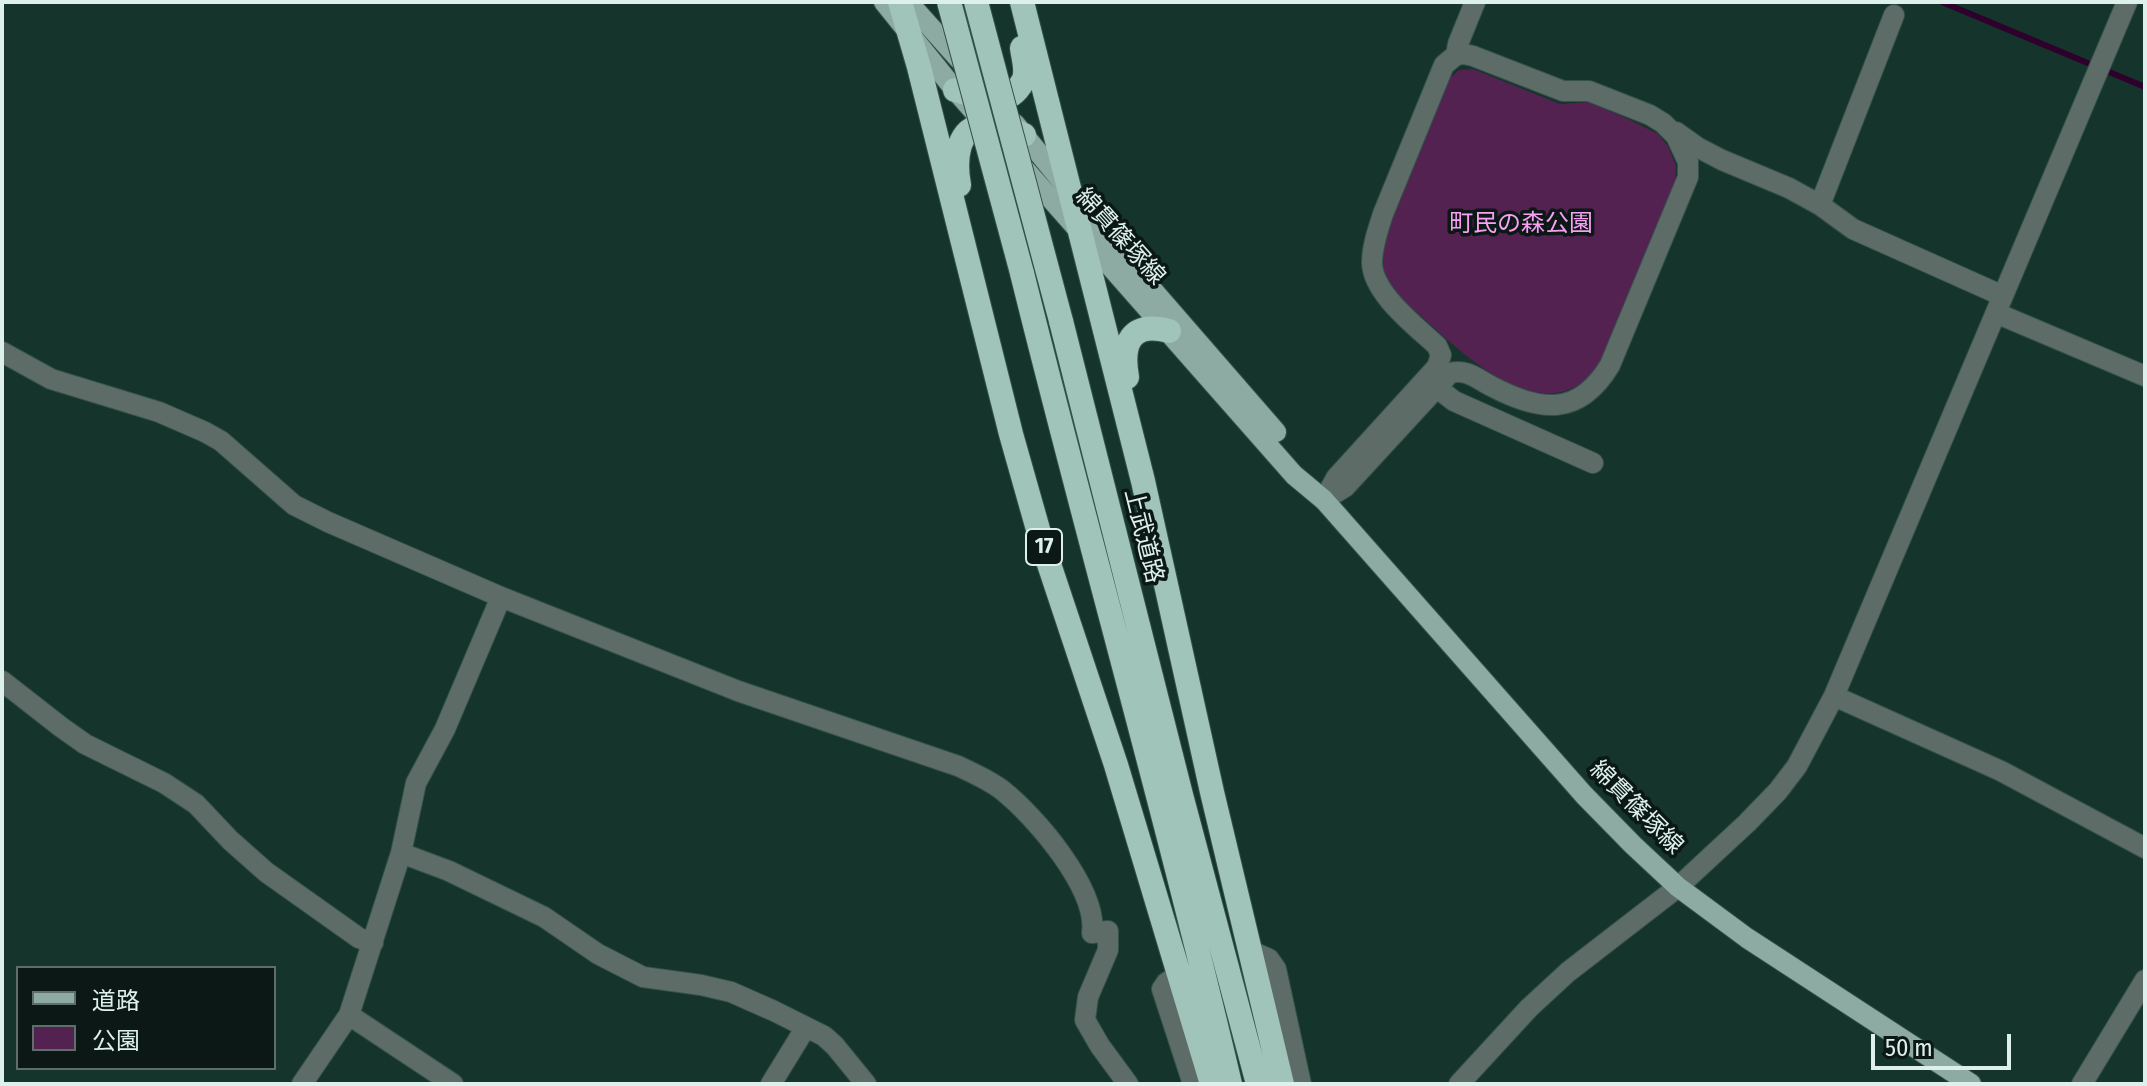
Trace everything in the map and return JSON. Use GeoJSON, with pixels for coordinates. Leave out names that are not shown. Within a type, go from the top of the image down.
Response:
{"type":"FeatureCollection","features":[{"type":"Feature","properties":{"kind":"highway","name":"17"},"geometry":{"type":"LineString","coordinates":[[900,2],[1041,540],[1116,765],[1212,1084]]}},
{"type":"Feature","properties":{"kind":"highway","name":"17"},"geometry":{"type":"LineString","coordinates":[[949,2],[1200,955],[1230,1084]]}},
{"type":"Feature","properties":{"kind":"highway","name":"上武道路"},"geometry":{"type":"LineString","coordinates":[[976,2],[1258,1084]]}},
{"type":"Feature","properties":{"kind":"highway"},"geometry":{"type":"LineString","coordinates":[[955,90],[995,100],[1017,91],[1025,75],[1020,2]]}},
{"type":"Feature","properties":{"kind":"highway"},"geometry":{"type":"LineString","coordinates":[[1020,2],[1143,481],[1212,792],[1282,1084]]}},
{"type":"Feature","properties":{"kind":"highway"},"geometry":{"type":"LineString","coordinates":[[976,298],[956,158],[966,135],[977,127],[998,126],[1024,135]]}},
{"type":"Feature","properties":{"kind":"highway"},"geometry":{"type":"LineString","coordinates":[[1143,481],[1141,440],[1125,366],[1126,348],[1139,330],[1156,328],[1169,331]]}},
{"type":"Feature","properties":{"kind":"main road","name":"綿貫篠塚線"},"geometry":{"type":"LineString","coordinates":[[884,2],[985,125],[1294,475],[1324,500],[1584,795],[1633,845],[1678,887],[1747,938],[1971,1084]]}},
{"type":"Feature","properties":{"kind":"main road","name":"綿貫篠塚線"},"geometry":{"type":"LineString","coordinates":[[908,2],[1305,466],[1324,500]]}},
{"type":"Feature","properties":{"kind":"street"},"geometry":{"type":"LineString","coordinates":[[1324,500],[1336,478],[1428,379],[1441,355],[1437,346],[1387,296],[1374,278],[1372,263],[1376,236],[1395,185],[1444,65],[1456,55],[1475,2]]}},
{"type":"Feature","properties":{"kind":"street"},"geometry":{"type":"LineString","coordinates":[[1459,1084],[1512,1026],[1568,972],[1678,887],[1747,823],[1797,766],[1834,696],[2127,2]]}},
{"type":"Feature","properties":{"kind":"street"},"geometry":{"type":"LineString","coordinates":[[1820,205],[1894,15]]}},
{"type":"Feature","properties":{"kind":"street"},"geometry":{"type":"LineString","coordinates":[[1456,55],[1473,56],[1563,91],[1589,91],[1650,115],[1722,160],[1789,188],[1820,205],[1853,229],[2145,376]]}},
{"type":"Feature","properties":{"kind":"street"},"geometry":{"type":"LineString","coordinates":[[1663,123],[1683,149],[1688,162],[1688,177]]}},
{"type":"Feature","properties":{"kind":"street"},"geometry":{"type":"LineString","coordinates":[[1324,500],[1345,487],[1450,373],[1469,373],[1509,396],[1549,406],[1570,403],[1589,392],[1610,365],[1688,177],[1701,162],[1722,160]]}},
{"type":"Feature","properties":{"kind":"street"},"geometry":{"type":"LineString","coordinates":[[2,352],[51,379],[169,415],[205,432],[228,447],[294,505],[328,522],[501,597],[738,691],[958,766],[999,788],[1036,822],[1084,891],[1091,908],[1092,933],[1108,931],[1108,950],[1088,997],[1085,1020],[1128,1084]]}},
{"type":"Feature","properties":{"kind":"street"},"geometry":{"type":"LineString","coordinates":[[1436,387],[1468,408],[1593,463]]}},
{"type":"Feature","properties":{"kind":"street"},"geometry":{"type":"LineString","coordinates":[[302,1084],[349,1015],[401,853],[416,783],[445,729],[501,597]]}},
{"type":"Feature","properties":{"kind":"street"},"geometry":{"type":"LineString","coordinates":[[2,681],[85,744],[164,783],[196,804],[266,872],[359,938],[373,943]]}},
{"type":"Feature","properties":{"kind":"street"},"geometry":{"type":"LineString","coordinates":[[1834,696],[2001,771],[2145,848]]}},
{"type":"Feature","properties":{"kind":"street"},"geometry":{"type":"LineString","coordinates":[[401,853],[449,871],[544,917],[598,954],[643,977],[731,992],[774,1011],[824,1036],[866,1084]]}},
{"type":"Feature","properties":{"kind":"street"},"geometry":{"type":"LineString","coordinates":[[1251,951],[1269,959],[1276,969],[1301,1084]]}},
{"type":"Feature","properties":{"kind":"street"},"geometry":{"type":"LineString","coordinates":[[1178,975],[1162,989],[1193,1084]]}},
{"type":"Feature","properties":{"kind":"street"},"geometry":{"type":"LineString","coordinates":[[2082,1084],[2145,980]]}},
{"type":"Feature","properties":{"kind":"street"},"geometry":{"type":"LineString","coordinates":[[349,1015],[453,1084]]}},
{"type":"Feature","properties":{"kind":"street"},"geometry":{"type":"LineString","coordinates":[[771,1084],[806,1027]]}},
{"type":"Feature","properties":{"kind":"green space","name":"町民の森公園"},"geometry":{"type":"Polygon","coordinates":[[[1473,69],[1560,104],[1589,102],[1628,119],[1658,134],[1668,146],[1676,166],[1675,183],[1599,366],[1579,385],[1558,393],[1536,392],[1513,385],[1469,358],[1408,305],[1392,288],[1384,271],[1382,239],[1448,80],[1459,70],[1473,69]]]}},
{"type":"Feature","properties":{"kind":"waterway"},"geometry":{"type":"LineString","coordinates":[[1942,2],[2145,87]]}}]}
